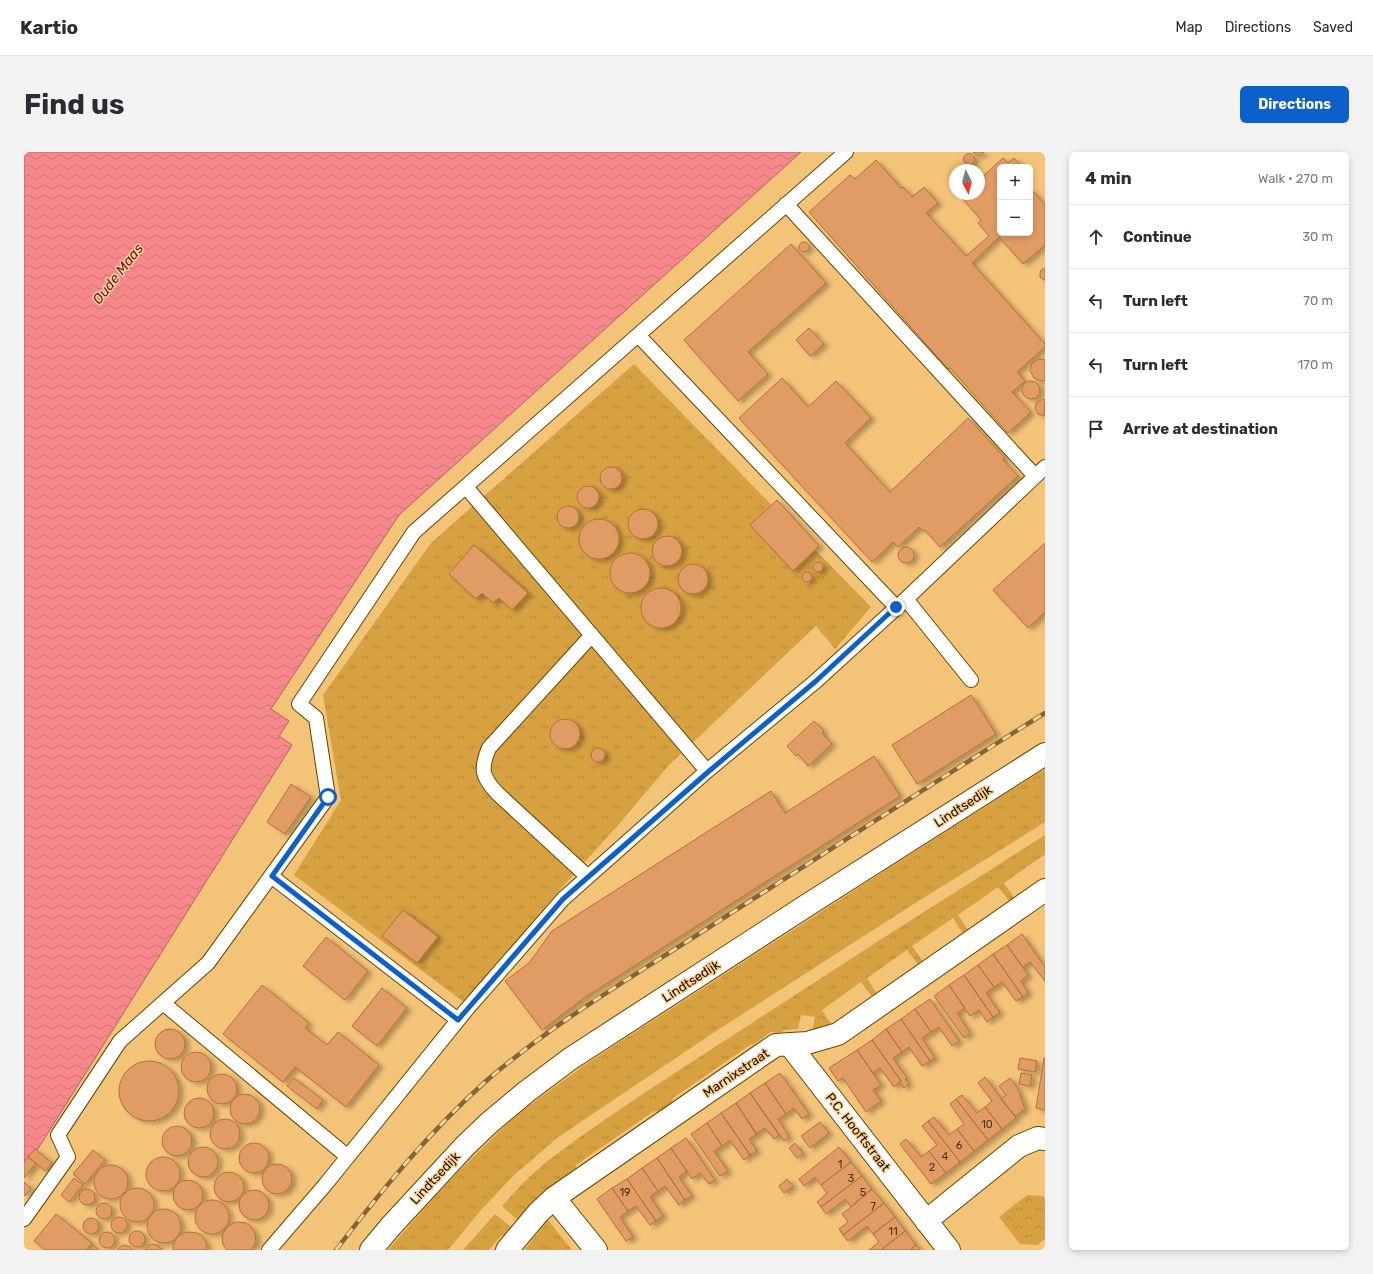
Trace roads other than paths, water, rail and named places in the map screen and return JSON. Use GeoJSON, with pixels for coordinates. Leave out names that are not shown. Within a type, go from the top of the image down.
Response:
{"type":"FeatureCollection","features":[{"type":"Feature","properties":{"kind":"street","name":"Lindtsedijk"},"geometry":{"type":"LineString","coordinates":[[371,1250],[443,1169],[474,1137],[526,1092],[570,1059],[1045,754]]}},
{"type":"Feature","properties":{"kind":"street","name":"Marnixstraat"},"geometry":{"type":"LineString","coordinates":[[507,1250],[538,1212],[554,1198],[767,1051],[776,1045],[807,1044],[838,1034],[1045,890]]}},
{"type":"Feature","properties":{"kind":"street","name":"P.C. Hooftstraat"},"geometry":{"type":"LineString","coordinates":[[789,1044],[949,1250]]}},
{"type":"Feature","properties":{"kind":"street"},"geometry":{"type":"LineString","coordinates":[[926,1221],[1019,1146],[1038,1138],[1045,1139]]}},
{"type":"Feature","properties":{"kind":"street"},"geometry":{"type":"LineString","coordinates":[[554,1198],[596,1250]]}},
{"type":"Feature","properties":{"kind":"lane"},"geometry":{"type":"LineString","coordinates":[[24,1219],[68,1157],[58,1135],[120,1041],[208,964],[328,797],[316,718],[299,704],[414,532],[846,152]]}},
{"type":"Feature","properties":{"kind":"lane"},"geometry":{"type":"LineString","coordinates":[[270,1250],[348,1157],[458,1020],[563,899],[708,772],[816,681],[1040,472],[786,204]]}},
{"type":"Feature","properties":{"kind":"lane"},"geometry":{"type":"LineString","coordinates":[[638,335],[901,603],[971,680]]}},
{"type":"Feature","properties":{"kind":"lane"},"geometry":{"type":"LineString","coordinates":[[466,487],[708,772]]}},
{"type":"Feature","properties":{"kind":"lane"},"geometry":{"type":"LineString","coordinates":[[588,877],[497,793],[487,782],[483,769],[484,760],[489,748],[592,635]]}},
{"type":"Feature","properties":{"kind":"lane"},"geometry":{"type":"LineString","coordinates":[[272,876],[458,1020]]}},
{"type":"Feature","properties":{"kind":"lane"},"geometry":{"type":"LineString","coordinates":[[163,1003],[348,1157]]}},
{"type":"Feature","properties":{"kind":"water","name":"Oude Maas"},"geometry":{"type":"Polygon","coordinates":[[[24,152],[801,152],[399,515],[271,709],[289,721],[279,736],[292,745],[24,1171],[24,152]]]}},
{"type":"Feature","properties":{"kind":"railway"},"geometry":{"type":"LineString","coordinates":[[336,1250],[388,1184],[444,1121],[464,1101],[511,1060],[567,1019],[919,792],[1045,713]]}}]}
